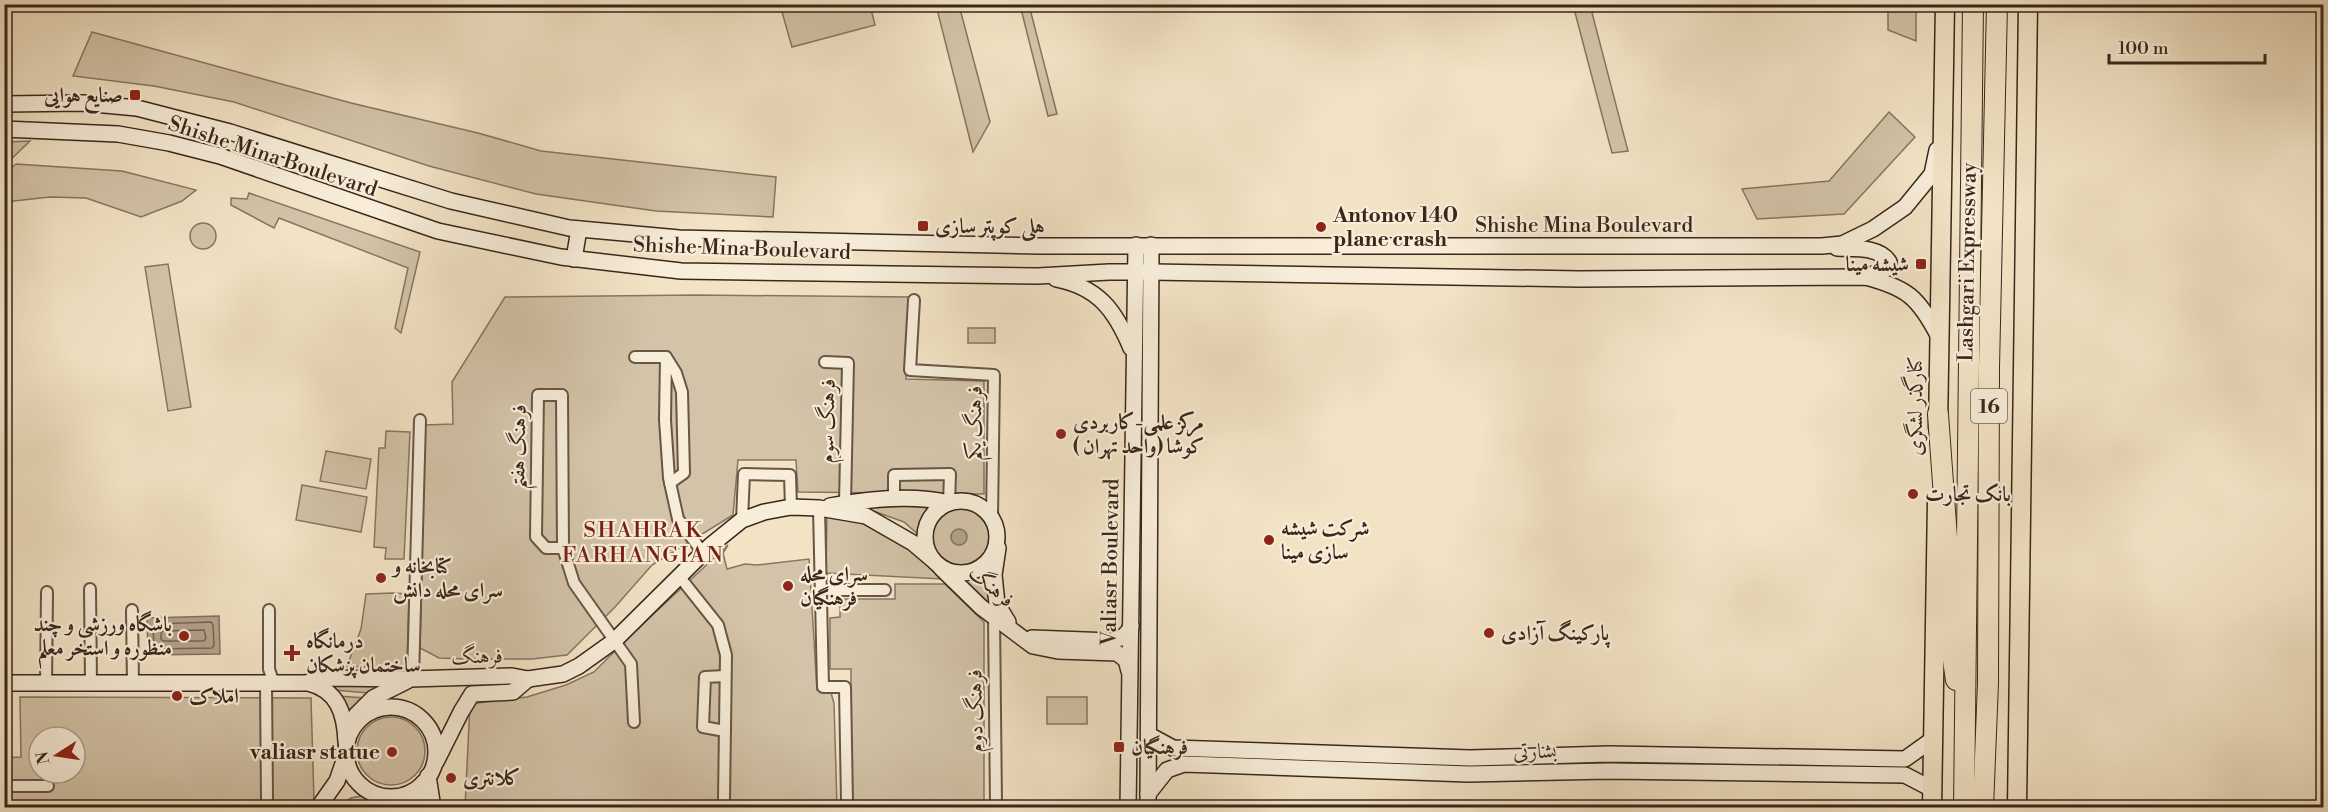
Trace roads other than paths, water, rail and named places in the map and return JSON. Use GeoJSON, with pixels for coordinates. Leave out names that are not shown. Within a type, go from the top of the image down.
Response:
{"type":"FeatureCollection","features":[{"type":"Feature","properties":{"kind":"highway","name":"Lashgari Expressway"},"geometry":{"type":"LineString","coordinates":[[1964,807],[1973,4]]}},
{"type":"Feature","properties":{"kind":"highway","name":"Lashgari Expressway"},"geometry":{"type":"LineString","coordinates":[[1983,807],[1988,683],[1989,357],[1997,4]]}},
{"type":"Feature","properties":{"kind":"highway"},"geometry":{"type":"LineString","coordinates":[[1938,414],[1947,538],[1950,639],[1965,748]]}},
{"type":"Feature","properties":{"kind":"main road","name":"کنارگذر لشگری"},"geometry":{"type":"LineString","coordinates":[[1932,807],[1945,4]]}},
{"type":"Feature","properties":{"kind":"main road"},"geometry":{"type":"LineString","coordinates":[[2017,807],[2028,4]]}},
{"type":"Feature","properties":{"kind":"main road","name":"Shishe Mina Boulevard"},"geometry":{"type":"LineString","coordinates":[[4,104],[83,103],[137,108],[231,132],[451,201],[579,229],[679,238],[950,245],[1822,246],[1842,244],[1862,235],[1892,216],[1918,194],[1932,174],[1944,118]]}},
{"type":"Feature","properties":{"kind":"main road","name":"Shishe Mina Boulevard"},"geometry":{"type":"LineString","coordinates":[[4,129],[118,134],[169,143],[220,156],[438,231],[574,259],[681,271],[1038,276],[1143,272],[1579,279],[1866,277],[1904,291],[1925,309],[1938,335]]}},
{"type":"Feature","properties":{"kind":"main road"},"geometry":{"type":"LineString","coordinates":[[574,259],[579,229]]}},
{"type":"Feature","properties":{"kind":"main road","name":"Valiasr Boulevard"},"geometry":{"type":"LineString","coordinates":[[1144,245],[1148,800]]}},
{"type":"Feature","properties":{"kind":"main road"},"geometry":{"type":"LineString","coordinates":[[1822,246],[1882,254],[1888,262],[1888,268],[1866,277]]}},
{"type":"Feature","properties":{"kind":"main road","name":"Valiasr Boulevard"},"geometry":{"type":"LineString","coordinates":[[1128,807],[1134,354],[1143,272]]}},
{"type":"Feature","properties":{"kind":"main road"},"geometry":{"type":"LineString","coordinates":[[1038,276],[1084,288],[1101,299],[1113,311],[1134,354]]}},
{"type":"Feature","properties":{"kind":"main road","name":"فرهنگ"},"geometry":{"type":"LineString","coordinates":[[819,508],[845,503],[933,499],[949,503],[961,501],[973,503],[984,509],[992,518],[997,539],[995,550],[988,561],[968,573],[956,573],[937,564]]}},
{"type":"Feature","properties":{"kind":"main road"},"geometry":{"type":"LineString","coordinates":[[937,564],[928,550],[925,538],[927,527],[931,517],[939,508],[949,503]]}},
{"type":"Feature","properties":{"kind":"main road","name":"فرهنگ"},"geometry":{"type":"LineString","coordinates":[[4,683],[305,683],[330,678],[512,676],[528,679],[563,674],[579,666],[615,641],[703,553],[742,520],[764,512],[791,507],[819,508],[866,516],[913,543],[981,607],[1033,646],[1058,651],[1111,647]]}},
{"type":"Feature","properties":{"kind":"main road"},"geometry":{"type":"LineString","coordinates":[[997,539],[998,552],[994,575],[997,604],[1017,634]]}},
{"type":"Feature","properties":{"kind":"main road"},"geometry":{"type":"LineString","coordinates":[[1131,626],[1132,630],[1139,632],[1148,627]]}},
{"type":"Feature","properties":{"kind":"main road"},"geometry":{"type":"LineString","coordinates":[[1130,680],[1126,660],[1111,647],[1129,633],[1131,626]]}},
{"type":"Feature","properties":{"kind":"main road"},"geometry":{"type":"LineString","coordinates":[[1130,663],[1136,659],[1142,659],[1148,666]]}},
{"type":"Feature","properties":{"kind":"main road"},"geometry":{"type":"LineString","coordinates":[[416,807],[428,776],[460,712],[472,694],[475,686],[471,677]]}},
{"type":"Feature","properties":{"kind":"main road"},"geometry":{"type":"LineString","coordinates":[[322,803],[337,781],[355,716],[367,702],[413,678]]}},
{"type":"Feature","properties":{"kind":"main road"},"geometry":{"type":"LineString","coordinates":[[472,694],[513,692],[528,679]]}},
{"type":"Feature","properties":{"kind":"main road"},"geometry":{"type":"LineString","coordinates":[[305,683],[326,689],[333,695],[343,718],[352,774],[377,797]]}},
{"type":"Feature","properties":{"kind":"main road"},"geometry":{"type":"LineString","coordinates":[[347,744],[362,717],[372,711],[393,707],[414,713],[429,729],[435,749],[428,776],[433,807]]}},
{"type":"Feature","properties":{"kind":"main road","name":"بشارتی"},"geometry":{"type":"LineString","coordinates":[[1149,735],[1173,748],[1470,758],[1609,754],[1905,759]]}},
{"type":"Feature","properties":{"kind":"main road"},"geometry":{"type":"LineString","coordinates":[[1905,775],[1909,767],[1905,759],[1933,739]]}},
{"type":"Feature","properties":{"kind":"main road"},"geometry":{"type":"LineString","coordinates":[[1608,771],[1609,754]]}},
{"type":"Feature","properties":{"kind":"main road","name":"بشارتی"},"geometry":{"type":"LineString","coordinates":[[1148,800],[1167,770],[1184,764],[1469,774],[1608,771],[1905,775],[1932,789]]}},
{"type":"Feature","properties":{"kind":"main road"},"geometry":{"type":"LineString","coordinates":[[322,803],[353,788],[377,797],[398,796],[408,793],[428,776]]}},
{"type":"Feature","properties":{"kind":"street","name":"فرهنگ یکم"},"geometry":{"type":"LineString","coordinates":[[914,300],[910,370],[994,375],[992,518]]}},
{"type":"Feature","properties":{"kind":"street"},"geometry":{"type":"LineString","coordinates":[[635,357],[666,357]]}},
{"type":"Feature","properties":{"kind":"street"},"geometry":{"type":"LineString","coordinates":[[666,357],[676,373],[682,392],[684,473],[670,483]]}},
{"type":"Feature","properties":{"kind":"street"},"geometry":{"type":"LineString","coordinates":[[666,357],[665,420],[670,483],[678,519],[703,553]]}},
{"type":"Feature","properties":{"kind":"street","name":"فرهنگ سوم"},"geometry":{"type":"LineString","coordinates":[[825,362],[848,363],[845,503]]}},
{"type":"Feature","properties":{"kind":"street","name":"فرهنگ هفتم"},"geometry":{"type":"LineString","coordinates":[[563,548],[546,548],[536,537],[538,395],[562,395],[563,548],[574,583],[631,664],[634,722]]}},
{"type":"Feature","properties":{"kind":"street"},"geometry":{"type":"LineString","coordinates":[[413,678],[420,420]]}},
{"type":"Feature","properties":{"kind":"street"},"geometry":{"type":"LineString","coordinates":[[742,520],[744,474],[790,475],[791,507]]}},
{"type":"Feature","properties":{"kind":"street"},"geometry":{"type":"LineString","coordinates":[[894,500],[894,475],[950,474],[949,503]]}},
{"type":"Feature","properties":{"kind":"street"},"geometry":{"type":"LineString","coordinates":[[819,508],[824,687],[845,687],[847,802]]}},
{"type":"Feature","properties":{"kind":"street"},"geometry":{"type":"LineString","coordinates":[[679,576],[718,625],[726,655],[723,799]]}},
{"type":"Feature","properties":{"kind":"street"},"geometry":{"type":"LineString","coordinates":[[90,589],[91,684]]}},
{"type":"Feature","properties":{"kind":"street"},"geometry":{"type":"LineString","coordinates":[[820,590],[885,590]]}},
{"type":"Feature","properties":{"kind":"street"},"geometry":{"type":"LineString","coordinates":[[46,683],[47,592]]}},
{"type":"Feature","properties":{"kind":"street"},"geometry":{"type":"LineString","coordinates":[[132,610],[132,684]]}},
{"type":"Feature","properties":{"kind":"street"},"geometry":{"type":"LineString","coordinates":[[267,799],[272,683],[269,669],[269,610]]}},
{"type":"Feature","properties":{"kind":"street","name":"فرهنگ دوم"},"geometry":{"type":"LineString","coordinates":[[994,616],[996,805]]}},
{"type":"Feature","properties":{"kind":"street"},"geometry":{"type":"LineString","coordinates":[[725,676],[705,676],[704,727],[725,731]]}},
{"type":"Feature","properties":{"kind":"street"},"geometry":{"type":"LineString","coordinates":[[4,786],[48,786]]}},
{"type":"Feature","properties":{"kind":"water"},"geometry":{"type":"Polygon","coordinates":[[[956,529],[962,529],[967,537],[965,543],[956,545],[951,540],[951,534],[956,529]]]}},
{"type":"Feature","properties":{"kind":"water","name":"باشگاه ورزشی و چند منظوره و استخر معلم"},"geometry":{"type":"Polygon","coordinates":[[[219,616],[220,654],[148,655],[147,618],[219,616]]]}},
{"type":"Feature","properties":{"kind":"place","name":"صنایع هوایی"},"geometry":{"type":"Point","coordinates":[135,95]}},
{"type":"Feature","properties":{"kind":"place","name":"هلی کوپتر سازی"},"geometry":{"type":"Point","coordinates":[923,226]}},
{"type":"Feature","properties":{"kind":"place","name":"Antonov 140 plane crash"},"geometry":{"type":"Point","coordinates":[1321,227]}},
{"type":"Feature","properties":{"kind":"place","name":"شیشه مینا"},"geometry":{"type":"Point","coordinates":[1921,264]}},
{"type":"Feature","properties":{"kind":"place","name":"مرکز علمی-کاربردی کوشا (واحد تهران )"},"geometry":{"type":"Point","coordinates":[1061,434]}},
{"type":"Feature","properties":{"kind":"place","name":"بانک تجارت"},"geometry":{"type":"Point","coordinates":[1913,494]}},
{"type":"Feature","properties":{"kind":"place","name":"شرکت شیشه سازی مینا"},"geometry":{"type":"Point","coordinates":[1269,540]}},
{"type":"Feature","properties":{"kind":"place","name":"کتابخانه و سرای محله دانش"},"geometry":{"type":"Point","coordinates":[381,578]}},
{"type":"Feature","properties":{"kind":"place","name":"سرای محله فرهنگیان"},"geometry":{"type":"Point","coordinates":[788,586]}},
{"type":"Feature","properties":{"kind":"place","name":"پارکینگ آزادی"},"geometry":{"type":"Point","coordinates":[1489,633]}},
{"type":"Feature","properties":{"kind":"place","name":"باشگاه ورزشی و چند منظوره و استخر معلم"},"geometry":{"type":"Point","coordinates":[184,636]}},
{"type":"Feature","properties":{"kind":"place","name":"درمانگاه ساختمان پزشکان"},"geometry":{"type":"Point","coordinates":[292,653]}},
{"type":"Feature","properties":{"kind":"place","name":"املاک"},"geometry":{"type":"Point","coordinates":[177,696]}},
{"type":"Feature","properties":{"kind":"place","name":"فرهنگیان"},"geometry":{"type":"Point","coordinates":[1119,747]}},
{"type":"Feature","properties":{"kind":"place","name":"valiasr statue"},"geometry":{"type":"Point","coordinates":[392,752]}},
{"type":"Feature","properties":{"kind":"place","name":"کلانتری"},"geometry":{"type":"Point","coordinates":[451,778]}},
{"type":"Feature","properties":{"kind":"district","name":"SHAHRAK FARHANGIAN"},"geometry":{"type":"Point","coordinates":[643,542]}}]}
